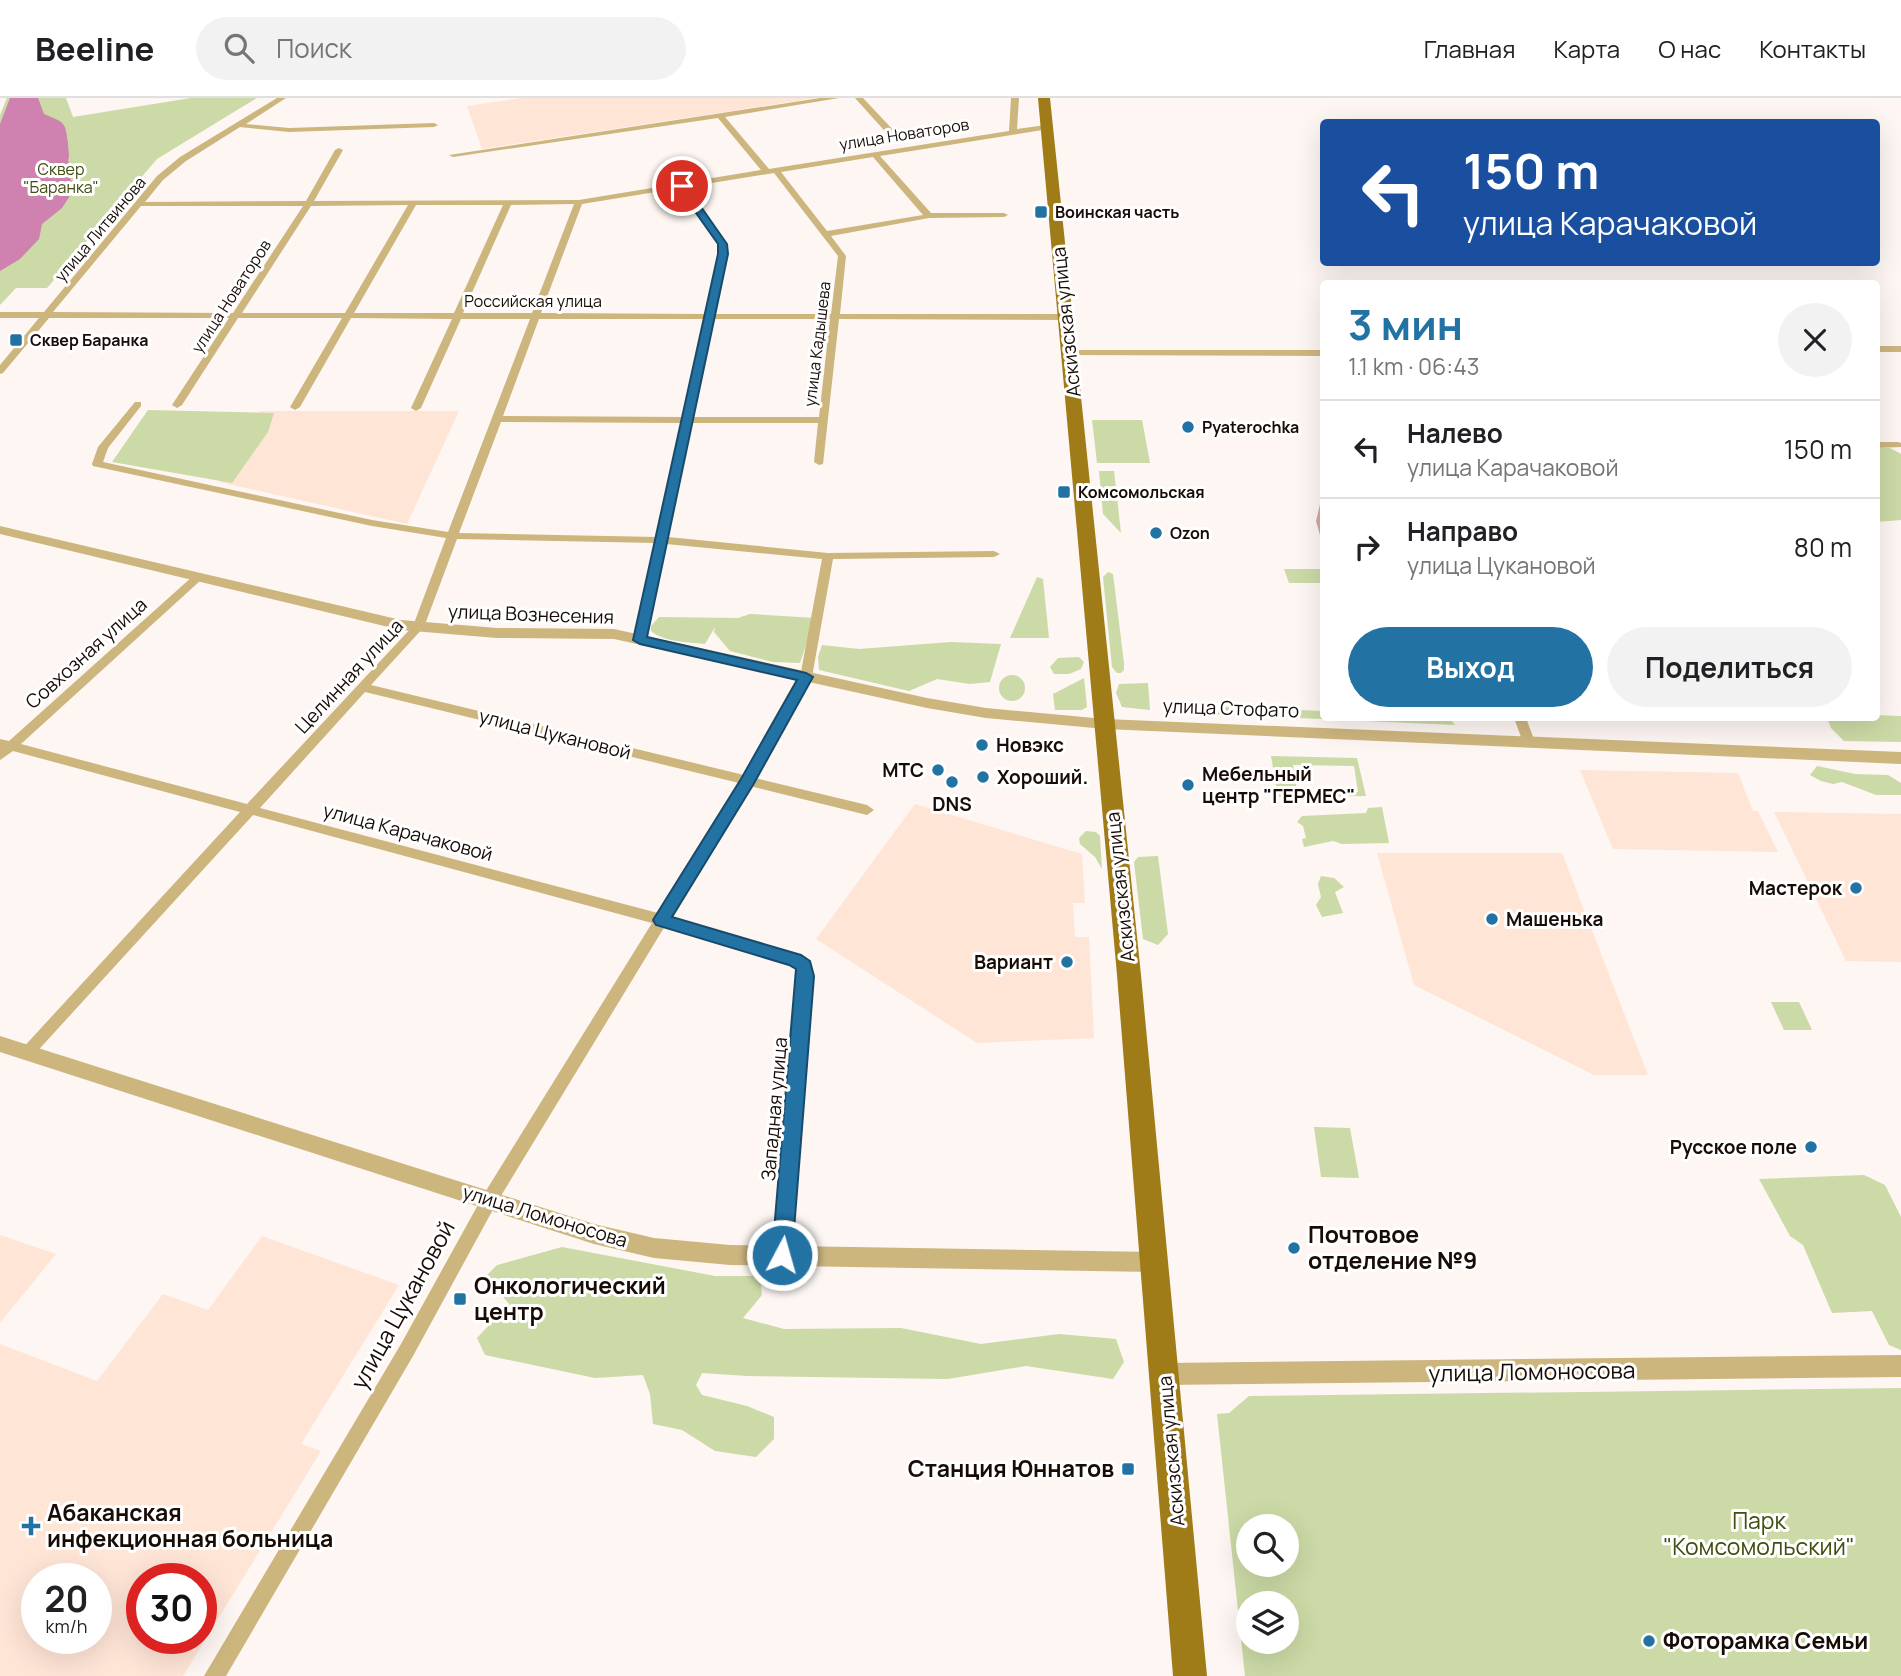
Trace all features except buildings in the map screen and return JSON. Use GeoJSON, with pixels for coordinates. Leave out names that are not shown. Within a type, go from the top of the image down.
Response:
{"type":"FeatureCollection","features":[{"type":"Feature","properties":{"kind":"main road","name":"Аскизская улица"},"geometry":{"type":"LineString","coordinates":[[1044,98],[1105,724],[1190,1676]]}},
{"type":"Feature","properties":{"kind":"street","name":"улица Литвинова"},"geometry":{"type":"LineString","coordinates":[[0,371],[160,178],[183,159],[282,98]]}},
{"type":"Feature","properties":{"kind":"street"},"geometry":{"type":"LineString","coordinates":[[453,155],[835,98]]}},
{"type":"Feature","properties":{"kind":"street"},"geometry":{"type":"LineString","coordinates":[[859,98],[894,136]]}},
{"type":"Feature","properties":{"kind":"street"},"geometry":{"type":"LineString","coordinates":[[1013,132],[1015,98]]}},
{"type":"Feature","properties":{"kind":"street"},"geometry":{"type":"LineString","coordinates":[[720,115],[772,171]]}},
{"type":"Feature","properties":{"kind":"street"},"geometry":{"type":"LineString","coordinates":[[238,125],[289,130],[434,125]]}},
{"type":"Feature","properties":{"kind":"street","name":"улица Новаторов"},"geometry":{"type":"LineString","coordinates":[[139,204],[579,202],[1046,127]]}},
{"type":"Feature","properties":{"kind":"street","name":"улица Новаторов"},"geometry":{"type":"LineString","coordinates":[[177,405],[237,317],[309,203],[339,149]]}},
{"type":"Feature","properties":{"kind":"street"},"geometry":{"type":"LineString","coordinates":[[874,154],[929,216]]}},
{"type":"Feature","properties":{"kind":"street","name":"улица Кадышева"},"geometry":{"type":"LineString","coordinates":[[772,171],[842,256],[819,462]]}},
{"type":"Feature","properties":{"kind":"street"},"geometry":{"type":"LineString","coordinates":[[640,640],[723,244],[682,186]]}},
{"type":"Feature","properties":{"kind":"street","name":"Целинная улица"},"geometry":{"type":"LineString","coordinates":[[27,1052],[418,628],[579,202]]}},
{"type":"Feature","properties":{"kind":"street"},"geometry":{"type":"LineString","coordinates":[[295,407],[413,203]]}},
{"type":"Feature","properties":{"kind":"street"},"geometry":{"type":"LineString","coordinates":[[416,408],[509,203]]}},
{"type":"Feature","properties":{"kind":"street"},"geometry":{"type":"LineString","coordinates":[[826,234],[929,216],[1004,215]]}},
{"type":"Feature","properties":{"kind":"street","name":"Российская улица"},"geometry":{"type":"LineString","coordinates":[[0,314],[237,317],[1066,317]]}},
{"type":"Feature","properties":{"kind":"street"},"geometry":{"type":"LineString","coordinates":[[1880,349],[1901,349]]}},
{"type":"Feature","properties":{"kind":"street"},"geometry":{"type":"LineString","coordinates":[[1069,353],[1320,353]]}},
{"type":"Feature","properties":{"kind":"street"},"geometry":{"type":"LineString","coordinates":[[138,404],[103,447],[97,464],[372,523],[452,536],[661,540],[828,556],[994,554]]}},
{"type":"Feature","properties":{"kind":"street"},"geometry":{"type":"LineString","coordinates":[[496,419],[823,419]]}},
{"type":"Feature","properties":{"kind":"street"},"geometry":{"type":"LineString","coordinates":[[1880,445],[1898,445]]}},
{"type":"Feature","properties":{"kind":"street","name":"улица Вознесения"},"geometry":{"type":"LineString","coordinates":[[0,530],[418,628],[497,633],[614,635],[928,703],[986,713],[1105,724]]}},
{"type":"Feature","properties":{"kind":"street","name":"улица Цукановой"},"geometry":{"type":"LineString","coordinates":[[214,1676],[407,1350],[490,1199],[747,781],[806,677],[828,556]]}},
{"type":"Feature","properties":{"kind":"street","name":"Совхозная улица"},"geometry":{"type":"LineString","coordinates":[[4,748],[197,578]]}},
{"type":"Feature","properties":{"kind":"street","name":"улица Цукановой"},"geometry":{"type":"LineString","coordinates":[[362,687],[867,810]]}},
{"type":"Feature","properties":{"kind":"street"},"geometry":{"type":"LineString","coordinates":[[1521,721],[1529,742]]}},
{"type":"Feature","properties":{"kind":"street","name":"улица Стофато"},"geometry":{"type":"LineString","coordinates":[[1105,724],[1901,758]]}},
{"type":"Feature","properties":{"kind":"street","name":"улица Карачаковой"},"geometry":{"type":"LineString","coordinates":[[4,748],[250,809],[662,920],[795,960],[804,966]]}},
{"type":"Feature","properties":{"kind":"street","name":"Западная улица"},"geometry":{"type":"LineString","coordinates":[[782,1255],[806,976],[804,966]]}},
{"type":"Feature","properties":{"kind":"street","name":"улица Ломоносова"},"geometry":{"type":"LineString","coordinates":[[0,1044],[594,1234],[654,1248],[730,1255],[1153,1262]]}},
{"type":"Feature","properties":{"kind":"street","name":"улица Ломоносова"},"geometry":{"type":"LineString","coordinates":[[1164,1374],[1901,1366]]}},
{"type":"Feature","properties":{"kind":"shaded area"},"geometry":{"type":"Polygon","coordinates":[[[10,98],[38,98],[44,114],[63,124],[68,143],[68,161],[72,169],[69,176],[75,188],[62,208],[42,224],[39,239],[20,259],[0,271],[0,124],[10,98]]]}},
{"type":"Feature","properties":{"kind":"shaded area"},"geometry":{"type":"Polygon","coordinates":[[[522,98],[816,98],[482,149],[467,106],[522,98]]]}},
{"type":"Feature","properties":{"kind":"shaded area"},"geometry":{"type":"Polygon","coordinates":[[[260,411],[459,411],[407,524],[219,482],[260,411]]]}},
{"type":"Feature","properties":{"kind":"shaded area"},"geometry":{"type":"Polygon","coordinates":[[[1580,770],[1738,773],[1753,811],[1758,811],[1778,852],[1613,849],[1580,770]]]}},
{"type":"Feature","properties":{"kind":"shaded area"},"geometry":{"type":"Polygon","coordinates":[[[915,804],[1082,854],[1085,903],[1073,903],[1075,937],[1089,937],[1094,1038],[977,1043],[816,939],[915,804]]]}},
{"type":"Feature","properties":{"kind":"shaded area","name":"Мастерок"},"geometry":{"type":"Polygon","coordinates":[[[1774,812],[1901,814],[1901,962],[1846,961],[1774,812]]]}},
{"type":"Feature","properties":{"kind":"shaded area","name":"Машенька"},"geometry":{"type":"Polygon","coordinates":[[[1377,853],[1562,853],[1648,1075],[1594,1075],[1414,985],[1377,853]]]}},
{"type":"Feature","properties":{"kind":"shaded area"},"geometry":{"type":"Polygon","coordinates":[[[0,1235],[56,1254],[0,1323],[0,1235]]]}},
{"type":"Feature","properties":{"kind":"shaded area"},"geometry":{"type":"Polygon","coordinates":[[[262,1236],[399,1285],[301,1444],[321,1451],[217,1621],[217,1563],[126,1563],[126,1654],[196,1654],[183,1676],[0,1676],[0,1344],[97,1381],[163,1294],[208,1310],[262,1236]]]}},
{"type":"Feature","properties":{"kind":"green space","name":"Сквер \"Баранка\""},"geometry":{"type":"Polygon","coordinates":[[[7,98],[66,98],[73,117],[191,98],[257,98],[157,159],[47,288],[16,288],[0,305],[0,115],[7,98]]]}},
{"type":"Feature","properties":{"kind":"green space"},"geometry":{"type":"Polygon","coordinates":[[[148,410],[274,413],[268,432],[232,483],[112,462],[148,410]]]}},
{"type":"Feature","properties":{"kind":"green space"},"geometry":{"type":"Polygon","coordinates":[[[1092,420],[1142,420],[1150,463],[1097,463],[1092,420]]]}},
{"type":"Feature","properties":{"kind":"green space"},"geometry":{"type":"Polygon","coordinates":[[[1880,448],[1890,448],[1901,454],[1901,520],[1880,522],[1880,448]]]}},
{"type":"Feature","properties":{"kind":"green space"},"geometry":{"type":"Polygon","coordinates":[[[1099,471],[1114,471],[1121,533],[1103,514],[1099,471]]]}},
{"type":"Feature","properties":{"kind":"green space"},"geometry":{"type":"Polygon","coordinates":[[[1284,569],[1320,569],[1320,583],[1289,583],[1284,569]]]}},
{"type":"Feature","properties":{"kind":"green space"},"geometry":{"type":"Polygon","coordinates":[[[1108,572],[1113,574],[1124,663],[1121,673],[1117,673],[1112,667],[1103,577],[1108,572]]]}},
{"type":"Feature","properties":{"kind":"green space"},"geometry":{"type":"Polygon","coordinates":[[[1037,577],[1043,579],[1049,638],[1010,638],[1037,577]]]}},
{"type":"Feature","properties":{"kind":"green space"},"geometry":{"type":"Polygon","coordinates":[[[750,614],[815,618],[800,663],[773,662],[730,651],[714,632],[715,627],[705,644],[669,639],[651,631],[651,626],[659,617],[738,618],[750,614]]]}},
{"type":"Feature","properties":{"kind":"green space"},"geometry":{"type":"Polygon","coordinates":[[[951,642],[1001,644],[990,682],[970,684],[937,679],[909,691],[819,670],[818,657],[822,645],[859,649],[951,642]]]}},
{"type":"Feature","properties":{"kind":"green space"},"geometry":{"type":"Polygon","coordinates":[[[1079,657],[1084,662],[1081,669],[1069,674],[1054,674],[1050,667],[1058,658],[1079,657]]]}},
{"type":"Feature","properties":{"kind":"green space"},"geometry":{"type":"Polygon","coordinates":[[[1012,675],[1021,679],[1025,688],[1021,697],[1012,701],[1003,697],[999,688],[1003,679],[1012,675]]]}},
{"type":"Feature","properties":{"kind":"green space"},"geometry":{"type":"Polygon","coordinates":[[[1084,678],[1087,707],[1082,710],[1055,710],[1053,694],[1084,678]]]}},
{"type":"Feature","properties":{"kind":"green space"},"geometry":{"type":"Polygon","coordinates":[[[1148,683],[1150,710],[1122,707],[1116,693],[1119,684],[1148,683]]]}},
{"type":"Feature","properties":{"kind":"green space"},"geometry":{"type":"Polygon","coordinates":[[[1182,705],[1320,711],[1320,719],[1182,713],[1182,705]]]}},
{"type":"Feature","properties":{"kind":"green space"},"geometry":{"type":"Polygon","coordinates":[[[1880,715],[1901,716],[1901,742],[1844,741],[1831,728],[1828,721],[1880,721],[1880,715]]]}},
{"type":"Feature","properties":{"kind":"green space"},"geometry":{"type":"Polygon","coordinates":[[[1364,721],[1452,721],[1455,725],[1364,721]]]}},
{"type":"Feature","properties":{"kind":"green space"},"geometry":{"type":"Polygon","coordinates":[[[1271,756],[1357,758],[1366,796],[1278,797],[1271,756]],[[1293,765],[1297,791],[1358,792],[1354,766],[1293,765]]]}},
{"type":"Feature","properties":{"kind":"green space"},"geometry":{"type":"Polygon","coordinates":[[[1817,766],[1855,774],[1888,775],[1901,783],[1901,795],[1876,795],[1842,782],[1833,784],[1821,781],[1810,775],[1817,766]]]}},
{"type":"Feature","properties":{"kind":"green space"},"geometry":{"type":"Polygon","coordinates":[[[1382,807],[1389,843],[1342,844],[1333,841],[1304,847],[1302,839],[1306,838],[1303,826],[1297,822],[1302,816],[1366,813],[1368,808],[1382,807]]]}},
{"type":"Feature","properties":{"kind":"green space"},"geometry":{"type":"Polygon","coordinates":[[[1086,831],[1096,832],[1100,836],[1102,869],[1095,857],[1080,844],[1079,838],[1086,831]]]}},
{"type":"Feature","properties":{"kind":"green space"},"geometry":{"type":"Polygon","coordinates":[[[1158,856],[1168,934],[1158,945],[1143,939],[1134,862],[1138,857],[1158,856]]]}},
{"type":"Feature","properties":{"kind":"green space"},"geometry":{"type":"Polygon","coordinates":[[[1321,876],[1334,878],[1344,887],[1335,892],[1343,913],[1322,917],[1316,905],[1321,897],[1318,884],[1321,876]]]}},
{"type":"Feature","properties":{"kind":"green space"},"geometry":{"type":"Polygon","coordinates":[[[1771,1002],[1799,1002],[1812,1030],[1784,1030],[1771,1002]]]}},
{"type":"Feature","properties":{"kind":"green space"},"geometry":{"type":"Polygon","coordinates":[[[1314,1127],[1350,1128],[1359,1178],[1321,1177],[1314,1127]]]}},
{"type":"Feature","properties":{"kind":"green space"},"geometry":{"type":"Polygon","coordinates":[[[1864,1175],[1885,1185],[1901,1217],[1901,1350],[1889,1345],[1872,1311],[1832,1313],[1803,1245],[1790,1236],[1759,1179],[1864,1175]]]}},
{"type":"Feature","properties":{"kind":"green space"},"geometry":{"type":"Polygon","coordinates":[[[562,1247],[715,1276],[760,1276],[762,1295],[743,1318],[784,1329],[901,1328],[981,1344],[1059,1334],[1116,1339],[1124,1362],[1113,1379],[1026,1366],[948,1379],[702,1373],[696,1385],[702,1395],[747,1406],[774,1417],[774,1439],[756,1457],[715,1451],[682,1430],[653,1424],[650,1394],[643,1375],[595,1378],[485,1355],[477,1338],[509,1304],[486,1276],[497,1265],[562,1247]]]}},
{"type":"Feature","properties":{"kind":"green space","name":"Парк \"Комсомольский\""},"geometry":{"type":"Polygon","coordinates":[[[1901,1388],[1901,1676],[1245,1676],[1243,1654],[1299,1654],[1299,1591],[1236,1592],[1217,1414],[1229,1413],[1249,1396],[1901,1388]]]}},
{"type":"Feature","properties":{"kind":"place","name":"Воинская часть"},"geometry":{"type":"Point","coordinates":[1041,212]}},
{"type":"Feature","properties":{"kind":"place","name":"Сквер Баранка"},"geometry":{"type":"Point","coordinates":[16,340]}},
{"type":"Feature","properties":{"kind":"place","name":"Pyaterochka"},"geometry":{"type":"Point","coordinates":[1188,427]}},
{"type":"Feature","properties":{"kind":"place","name":"Комсомольская"},"geometry":{"type":"Point","coordinates":[1064,492]}},
{"type":"Feature","properties":{"kind":"place","name":"Ozon"},"geometry":{"type":"Point","coordinates":[1156,533]}},
{"type":"Feature","properties":{"kind":"place","name":"Новэкс"},"geometry":{"type":"Point","coordinates":[982,745]}},
{"type":"Feature","properties":{"kind":"place","name":"МТС"},"geometry":{"type":"Point","coordinates":[938,770]}},
{"type":"Feature","properties":{"kind":"place","name":"Хороший."},"geometry":{"type":"Point","coordinates":[983,777]}},
{"type":"Feature","properties":{"kind":"place","name":"DNS"},"geometry":{"type":"Point","coordinates":[952,782]}},
{"type":"Feature","properties":{"kind":"place","name":"Мебельный центр \"ГЕРМЕС\""},"geometry":{"type":"Point","coordinates":[1188,785]}},
{"type":"Feature","properties":{"kind":"place","name":"Мастерок"},"geometry":{"type":"Point","coordinates":[1856,888]}},
{"type":"Feature","properties":{"kind":"place","name":"Машенька"},"geometry":{"type":"Point","coordinates":[1492,919]}},
{"type":"Feature","properties":{"kind":"place","name":"Вариант"},"geometry":{"type":"Point","coordinates":[1067,962]}},
{"type":"Feature","properties":{"kind":"place","name":"Русское поле"},"geometry":{"type":"Point","coordinates":[1811,1147]}},
{"type":"Feature","properties":{"kind":"place","name":"Почтовое отделение №9"},"geometry":{"type":"Point","coordinates":[1294,1248]}},
{"type":"Feature","properties":{"kind":"place","name":"Онкологический центр"},"geometry":{"type":"Point","coordinates":[460,1299]}},
{"type":"Feature","properties":{"kind":"place","name":"Станция Юннатов"},"geometry":{"type":"Point","coordinates":[1128,1469]}},
{"type":"Feature","properties":{"kind":"place","name":"Абаканская инфекционная больница"},"geometry":{"type":"Point","coordinates":[31,1526]}},
{"type":"Feature","properties":{"kind":"place","name":"Фоторамка Семьи"},"geometry":{"type":"Point","coordinates":[1649,1641]}},
{"type":"Feature","properties":{"kind":"route"},"geometry":{"type":"LineString","coordinates":[[682,186],[723,244],[723,254],[640,640],[806,677],[747,781],[662,920],[795,960],[804,966],[806,976],[782,1255]]}}]}
